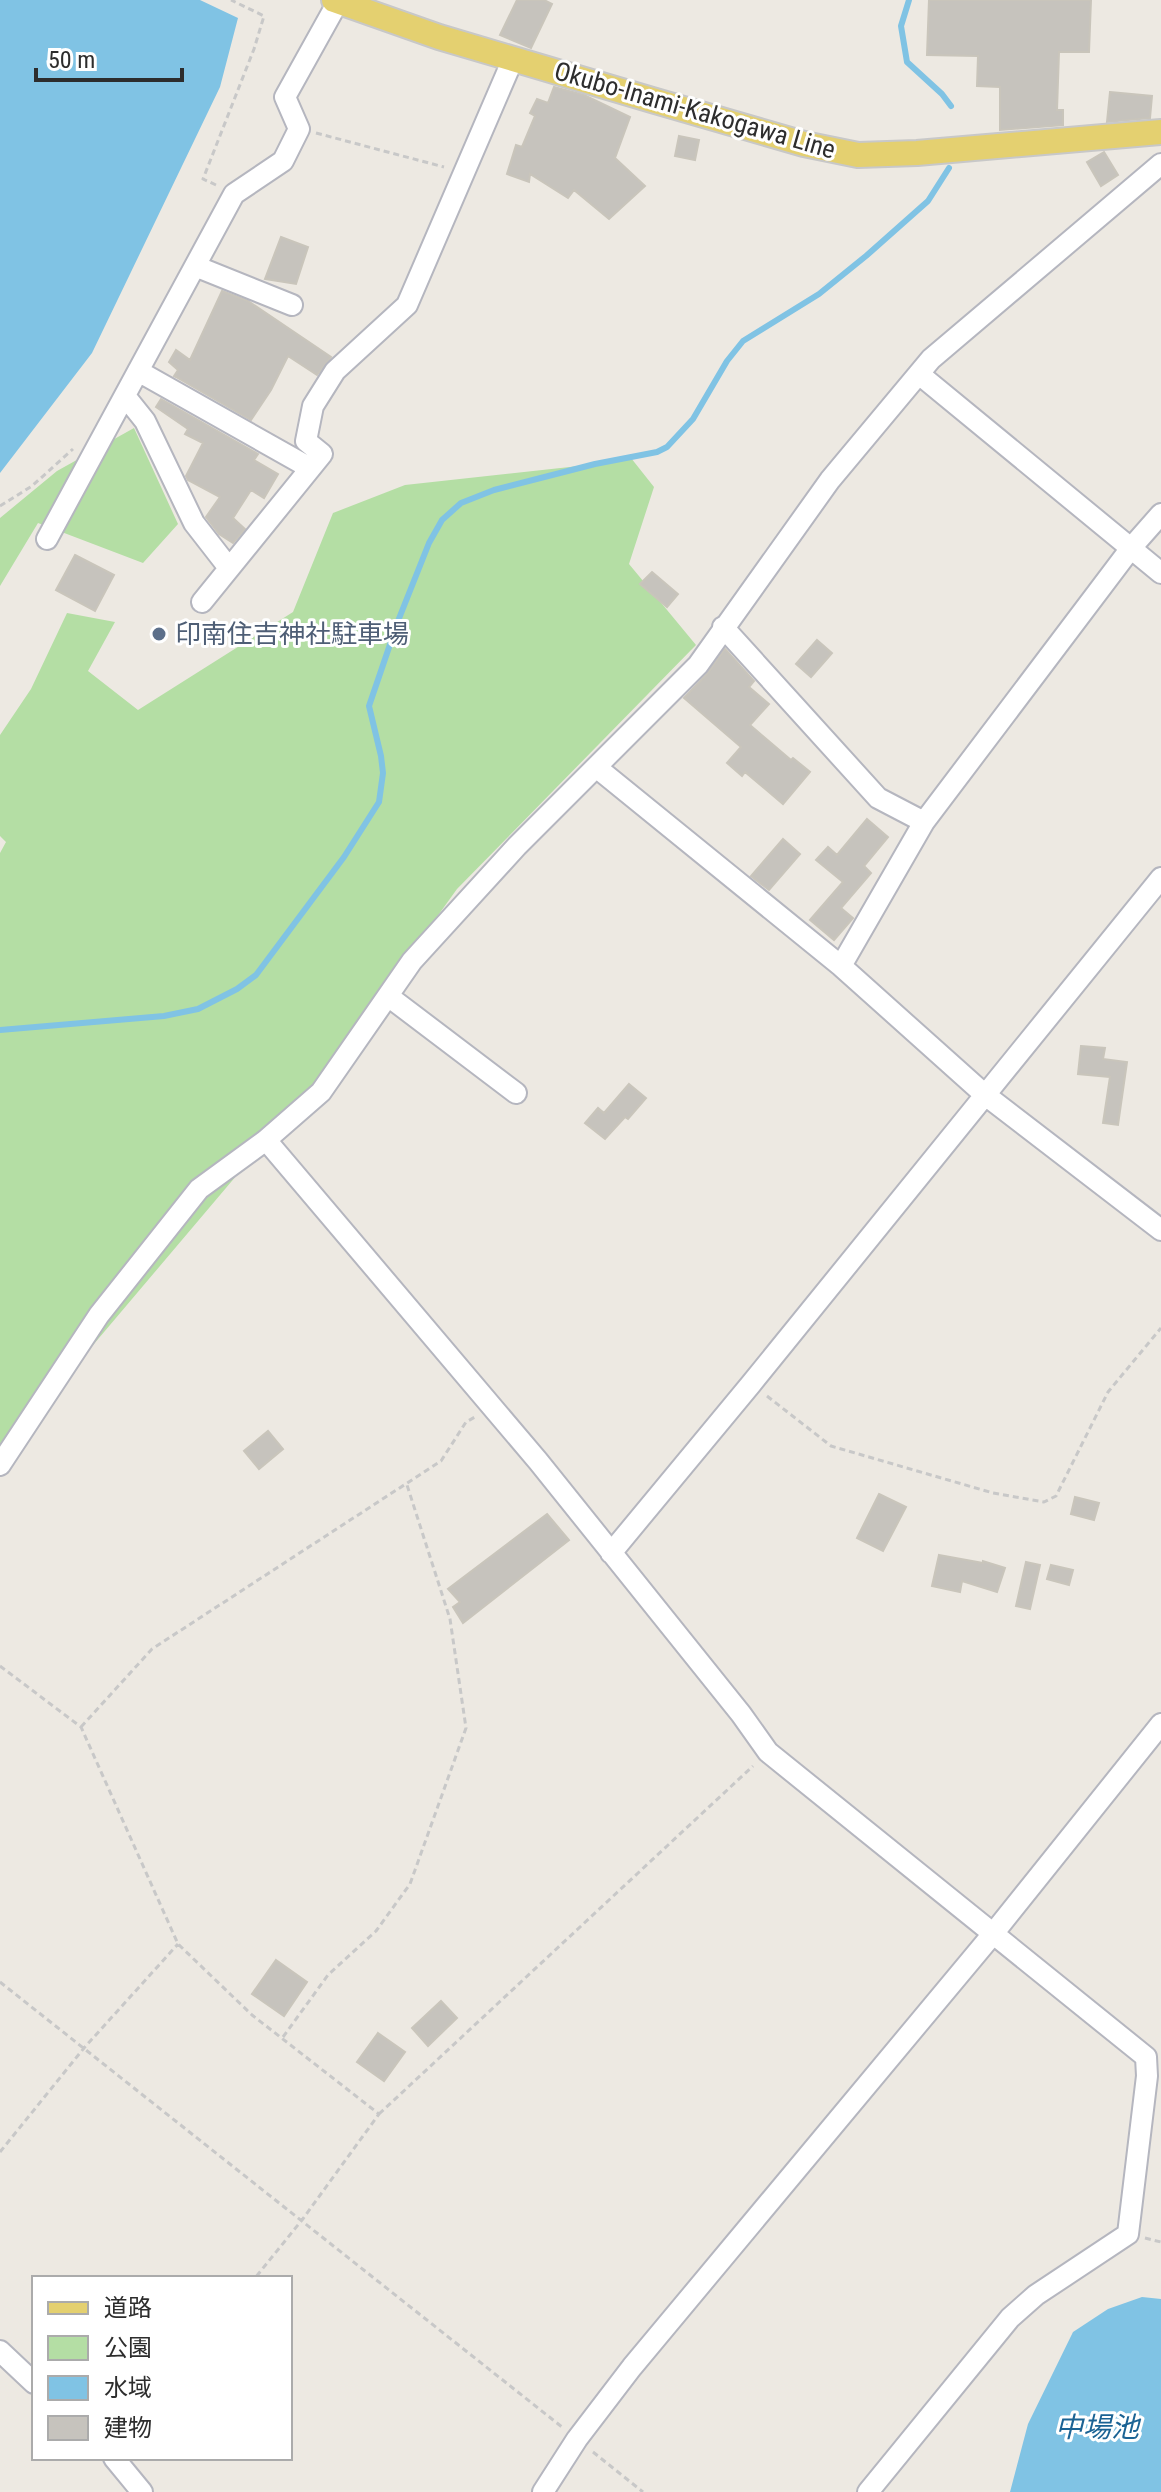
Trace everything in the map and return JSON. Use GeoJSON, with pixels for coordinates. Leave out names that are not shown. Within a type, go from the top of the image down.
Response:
{"type":"FeatureCollection","features":[{"type":"Feature","properties":{"kind":"main road","name":"Okubo-Inami-Kakogawa Line"},"geometry":{"type":"LineString","coordinates":[[337,1],[513,59],[804,144],[858,155],[917,153],[1161,132]]}},
{"type":"Feature","properties":{"kind":"street"},"geometry":{"type":"LineString","coordinates":[[47,539],[234,194],[283,161],[299,129],[285,97],[337,1]]}},
{"type":"Feature","properties":{"kind":"street"},"geometry":{"type":"LineString","coordinates":[[202,602],[322,454],[306,441],[313,406],[335,371],[407,305],[513,59]]}},
{"type":"Feature","properties":{"kind":"street"},"geometry":{"type":"LineString","coordinates":[[0,1465],[99,1315],[199,1189],[266,1140],[321,1092],[412,961],[517,846],[698,665],[830,480],[931,359],[1161,164]]}},
{"type":"Feature","properties":{"kind":"street"},"geometry":{"type":"LineString","coordinates":[[195,266],[292,305]]}},
{"type":"Feature","properties":{"kind":"street"},"geometry":{"type":"LineString","coordinates":[[138,371],[310,468]]}},
{"type":"Feature","properties":{"kind":"street"},"geometry":{"type":"LineString","coordinates":[[919,374],[1161,573]]}},
{"type":"Feature","properties":{"kind":"street"},"geometry":{"type":"LineString","coordinates":[[125,396],[145,421],[194,523],[229,568]]}},
{"type":"Feature","properties":{"kind":"street"},"geometry":{"type":"LineString","coordinates":[[841,966],[924,822],[1131,548],[1161,514]]}},
{"type":"Feature","properties":{"kind":"street"},"geometry":{"type":"LineString","coordinates":[[723,627],[878,798],[924,822]]}},
{"type":"Feature","properties":{"kind":"street"},"geometry":{"type":"LineString","coordinates":[[596,767],[841,966],[984,1094],[1161,1230]]}},
{"type":"Feature","properties":{"kind":"street"},"geometry":{"type":"LineString","coordinates":[[611,1553],[1161,878]]}},
{"type":"Feature","properties":{"kind":"street"},"geometry":{"type":"LineString","coordinates":[[388,996],[516,1093]]}},
{"type":"Feature","properties":{"kind":"street"},"geometry":{"type":"LineString","coordinates":[[266,1140],[492,1407],[741,1714],[768,1752],[1146,2057],[1147,2076],[1128,2234],[1036,2295],[1010,2318],[868,2492]]}},
{"type":"Feature","properties":{"kind":"street"},"geometry":{"type":"LineString","coordinates":[[543,2492],[577,2439],[632,2367],[992,1935],[1161,1724]]}},
{"type":"Feature","properties":{"kind":"street"},"geometry":{"type":"LineString","coordinates":[[0,2351],[32,2381]]}},
{"type":"Feature","properties":{"kind":"street"},"geometry":{"type":"LineString","coordinates":[[116,2460],[142,2492]]}},
{"type":"Feature","properties":{"kind":"path"},"geometry":{"type":"LineString","coordinates":[[203,179],[264,16],[231,0]]}},
{"type":"Feature","properties":{"kind":"path"},"geometry":{"type":"LineString","coordinates":[[299,129],[463,172]]}},
{"type":"Feature","properties":{"kind":"path"},"geometry":{"type":"LineString","coordinates":[[0,506],[32,486],[76,446]]}},
{"type":"Feature","properties":{"kind":"path"},"geometry":{"type":"LineString","coordinates":[[751,1384],[831,1446],[993,1493],[1044,1502],[1056,1496],[1108,1392],[1161,1328]]}},
{"type":"Feature","properties":{"kind":"path"},"geometry":{"type":"LineString","coordinates":[[81,1727],[152,1649],[441,1461],[466,1422],[492,1407]]}},
{"type":"Feature","properties":{"kind":"path"},"geometry":{"type":"LineString","coordinates":[[282,2038],[328,1975],[376,1931],[410,1884],[466,1728],[450,1619],[407,1485]]}},
{"type":"Feature","properties":{"kind":"path"},"geometry":{"type":"LineString","coordinates":[[0,1666],[81,1727],[178,1944],[252,2015],[379,2114]]}},
{"type":"Feature","properties":{"kind":"path"},"geometry":{"type":"LineString","coordinates":[[257,2276],[302,2220],[379,2114],[768,1752]]}},
{"type":"Feature","properties":{"kind":"path"},"geometry":{"type":"LineString","coordinates":[[0,2152],[84,2048],[178,1944]]}},
{"type":"Feature","properties":{"kind":"path"},"geometry":{"type":"LineString","coordinates":[[0,1982],[643,2492]]}},
{"type":"Feature","properties":{"kind":"green space"},"geometry":{"type":"Polygon","coordinates":[[[134,428],[178,524],[143,563],[38,523],[0,586],[0,518],[57,471],[134,428]]]}},
{"type":"Feature","properties":{"kind":"green space"},"geometry":{"type":"Polygon","coordinates":[[[631,458],[654,487],[629,564],[696,645],[457,889],[330,1065],[0,1455],[0,853],[6,842],[0,836],[0,735],[31,689],[67,613],[115,622],[88,671],[138,710],[293,612],[333,513],[405,485],[631,458]]]}},
{"type":"Feature","properties":{"kind":"water"},"geometry":{"type":"Polygon","coordinates":[[[0,0],[200,0],[238,18],[220,87],[92,353],[0,473],[0,0]]]}},
{"type":"Feature","properties":{"kind":"water","name":"中場池"},"geometry":{"type":"Polygon","coordinates":[[[1142,2297],[1161,2299],[1161,2492],[1010,2492],[1028,2424],[1073,2332],[1108,2309],[1142,2297]]]}},
{"type":"Feature","properties":{"kind":"building"},"geometry":{"type":"Polygon","coordinates":[[[517,0],[544,0],[552,4],[531,48],[500,35],[517,0]]]}},
{"type":"Feature","properties":{"kind":"building"},"geometry":{"type":"Polygon","coordinates":[[[929,0],[1091,0],[1089,52],[1059,52],[1057,110],[1063,110],[1063,125],[1000,130],[1000,87],[977,86],[978,56],[927,55],[929,0]]]}},
{"type":"Feature","properties":{"kind":"building"},"geometry":{"type":"Polygon","coordinates":[[[554,87],[584,95],[630,117],[615,158],[645,186],[609,219],[574,190],[568,198],[530,174],[529,182],[507,174],[516,145],[522,147],[535,116],[530,113],[537,99],[548,103],[554,87]]]}},
{"type":"Feature","properties":{"kind":"building"},"geometry":{"type":"Polygon","coordinates":[[[1110,92],[1152,96],[1150,118],[1107,122],[1110,92]]]}},
{"type":"Feature","properties":{"kind":"building"},"geometry":{"type":"Polygon","coordinates":[[[679,136],[699,140],[695,160],[675,156],[679,136]]]}},
{"type":"Feature","properties":{"kind":"building"},"geometry":{"type":"Polygon","coordinates":[[[1104,152],[1118,175],[1101,186],[1087,162],[1104,152]]]}},
{"type":"Feature","properties":{"kind":"building"},"geometry":{"type":"Polygon","coordinates":[[[281,237],[308,247],[296,284],[265,279],[281,237]]]}},
{"type":"Feature","properties":{"kind":"building"},"geometry":{"type":"Polygon","coordinates":[[[222,291],[248,301],[331,357],[317,375],[288,356],[251,420],[174,376],[178,370],[169,362],[176,350],[190,360],[222,291]]]}},
{"type":"Feature","properties":{"kind":"building"},"geometry":{"type":"Polygon","coordinates":[[[161,399],[258,454],[254,460],[278,474],[264,498],[251,490],[233,518],[245,529],[233,543],[219,534],[206,517],[220,497],[186,476],[203,443],[185,434],[188,429],[156,407],[161,399]]]}},
{"type":"Feature","properties":{"kind":"building"},"geometry":{"type":"Polygon","coordinates":[[[75,555],[114,575],[95,611],[56,590],[75,555]]]}},
{"type":"Feature","properties":{"kind":"building"},"geometry":{"type":"Polygon","coordinates":[[[652,572],[678,594],[667,607],[640,584],[652,572]]]}},
{"type":"Feature","properties":{"kind":"building"},"geometry":{"type":"Polygon","coordinates":[[[817,640],[832,653],[811,677],[796,664],[817,640]]]}},
{"type":"Feature","properties":{"kind":"building"},"geometry":{"type":"Polygon","coordinates":[[[725,649],[754,681],[749,687],[769,704],[750,725],[810,772],[783,804],[745,772],[742,776],[727,763],[741,747],[684,698],[725,649]]]}},
{"type":"Feature","properties":{"kind":"building"},"geometry":{"type":"Polygon","coordinates":[[[867,819],[888,837],[864,866],[871,873],[841,908],[853,918],[834,940],[810,920],[843,882],[816,860],[828,847],[837,855],[867,819]]]}},
{"type":"Feature","properties":{"kind":"building"},"geometry":{"type":"Polygon","coordinates":[[[783,839],[800,854],[769,890],[751,876],[783,839]]]}},
{"type":"Feature","properties":{"kind":"building"},"geometry":{"type":"Polygon","coordinates":[[[1081,1046],[1105,1048],[1103,1059],[1127,1062],[1118,1125],[1103,1123],[1110,1077],[1078,1074],[1081,1046]]]}},
{"type":"Feature","properties":{"kind":"building"},"geometry":{"type":"Polygon","coordinates":[[[629,1084],[646,1098],[605,1139],[585,1123],[598,1108],[604,1113],[629,1084]]]}},
{"type":"Feature","properties":{"kind":"building"},"geometry":{"type":"Polygon","coordinates":[[[268,1431],[283,1449],[259,1469],[244,1451],[268,1431]]]}},
{"type":"Feature","properties":{"kind":"building"},"geometry":{"type":"Polygon","coordinates":[[[879,1494],[906,1507],[883,1551],[857,1538],[879,1494]]]}},
{"type":"Feature","properties":{"kind":"building"},"geometry":{"type":"Polygon","coordinates":[[[1075,1497],[1099,1503],[1094,1520],[1071,1514],[1075,1497]]]}},
{"type":"Feature","properties":{"kind":"building"},"geometry":{"type":"Polygon","coordinates":[[[547,1514],[569,1540],[463,1623],[453,1607],[460,1602],[448,1589],[547,1514]]]}},
{"type":"Feature","properties":{"kind":"building"},"geometry":{"type":"Polygon","coordinates":[[[939,1555],[983,1561],[1005,1568],[997,1592],[962,1581],[960,1592],[932,1586],[939,1555]]]}},
{"type":"Feature","properties":{"kind":"building"},"geometry":{"type":"Polygon","coordinates":[[[1026,1562],[1040,1565],[1030,1609],[1016,1606],[1026,1562]]]}},
{"type":"Feature","properties":{"kind":"building"},"geometry":{"type":"Polygon","coordinates":[[[1051,1565],[1073,1570],[1069,1585],[1047,1579],[1051,1565]]]}},
{"type":"Feature","properties":{"kind":"building"},"geometry":{"type":"Polygon","coordinates":[[[276,1960],[307,1982],[284,2016],[252,1994],[276,1960]]]}},
{"type":"Feature","properties":{"kind":"building"},"geometry":{"type":"Polygon","coordinates":[[[441,2001],[457,2018],[428,2046],[412,2028],[441,2001]]]}},
{"type":"Feature","properties":{"kind":"building"},"geometry":{"type":"Polygon","coordinates":[[[378,2033],[405,2052],[384,2081],[357,2062],[378,2033]]]}},
{"type":"Feature","properties":{"kind":"waterway"},"geometry":{"type":"LineString","coordinates":[[909,0],[901,26],[907,62],[951,106]]}},
{"type":"Feature","properties":{"kind":"waterway"},"geometry":{"type":"LineString","coordinates":[[0,1030],[164,1016],[198,1009],[237,989],[256,975],[344,857],[379,802],[383,773],[369,706],[398,621],[429,543],[442,520],[461,503],[494,490],[657,452],[667,447],[693,419],[727,361],[743,341],[819,294],[866,256],[928,201],[949,168]]}},
{"type":"Feature","properties":{"kind":"place","name":"印南住吉神社駐車場"},"geometry":{"type":"Point","coordinates":[159,634]}}]}
